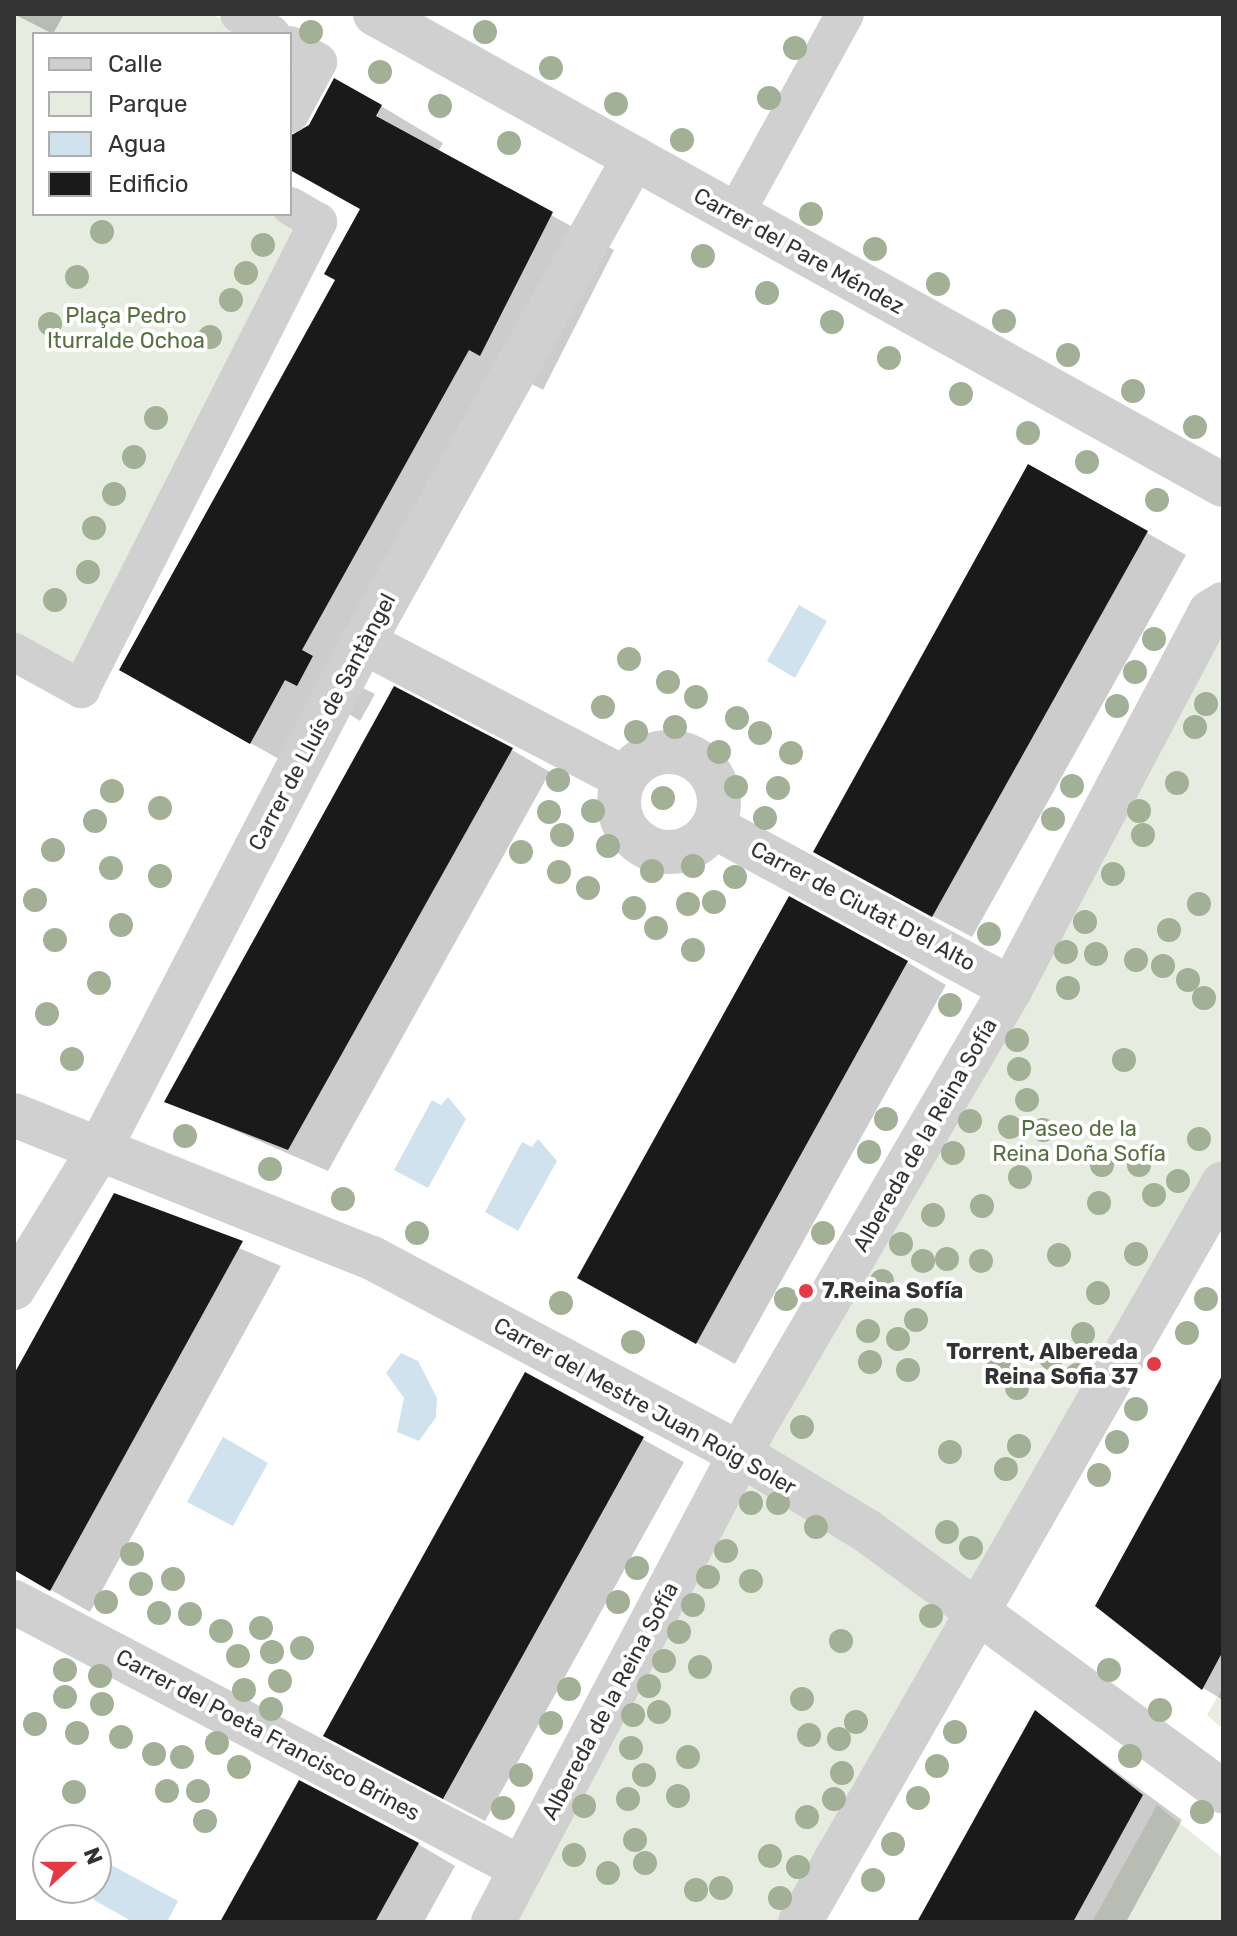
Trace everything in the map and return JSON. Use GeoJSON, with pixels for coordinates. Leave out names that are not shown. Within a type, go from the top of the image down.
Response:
{"type":"FeatureCollection","features":[{"type":"Feature","properties":{"kind":"street"},"geometry":{"type":"LineString","coordinates":[[239,14],[268,32]]}},
{"type":"Feature","properties":{"kind":"street","name":"Carrer del Pare Méndez"},"geometry":{"type":"LineString","coordinates":[[375,14],[1223,485]]}},
{"type":"Feature","properties":{"kind":"street"},"geometry":{"type":"LineString","coordinates":[[734,216],[845,14]]}},
{"type":"Feature","properties":{"kind":"street"},"geometry":{"type":"LineString","coordinates":[[292,46],[318,62],[292,110]]}},
{"type":"Feature","properties":{"kind":"street","name":"Carrer de Lluís de Santàngel"},"geometry":{"type":"LineString","coordinates":[[14,1288],[100,1148],[363,642],[634,158]]}},
{"type":"Feature","properties":{"kind":"street"},"geometry":{"type":"LineString","coordinates":[[14,652],[81,689],[318,222],[292,207]]}},
{"type":"Feature","properties":{"kind":"street","name":"Albereda de la Reina Sofía"},"geometry":{"type":"LineString","coordinates":[[493,1922],[740,1454],[1011,988],[1210,612],[1223,604]]}},
{"type":"Feature","properties":{"kind":"street"},"geometry":{"type":"LineString","coordinates":[[363,642],[624,778]]}},
{"type":"Feature","properties":{"kind":"street"},"geometry":{"type":"LineString","coordinates":[[654,755],[693,757],[712,776],[720,801],[714,827],[696,846],[670,854],[645,848],[625,829],[617,804],[624,778],[654,755]]}},
{"type":"Feature","properties":{"kind":"street","name":"Carrer de Ciutat D'el Alto"},"geometry":{"type":"LineString","coordinates":[[714,827],[1011,988]]}},
{"type":"Feature","properties":{"kind":"street","name":"Carrer del Mestre Juan Roig Soler"},"geometry":{"type":"LineString","coordinates":[[14,1115],[372,1258],[740,1454],[978,1611],[1223,1792]]}},
{"type":"Feature","properties":{"kind":"street"},"geometry":{"type":"LineString","coordinates":[[800,1922],[1223,1183]]}},
{"type":"Feature","properties":{"kind":"street","name":"Carrer del Poeta Francisco Brines"},"geometry":{"type":"LineString","coordinates":[[14,1602],[521,1868]]}},
{"type":"Feature","properties":{"kind":"green space","name":"Plaça Pedro Iturralde Ochoa"},"geometry":{"type":"Polygon","coordinates":[[[14,14],[212,14],[244,32],[32,32],[32,216],[290,216],[304,224],[73,680],[14,648],[14,14]]]}},
{"type":"Feature","properties":{"kind":"green space","name":"Paseo de la Reina Doña Sofía"},"geometry":{"type":"Polygon","coordinates":[[[1207,622],[1223,643],[1223,1173],[787,1922],[509,1922],[1207,622]]]}},
{"type":"Feature","properties":{"kind":"green space"},"geometry":{"type":"Polygon","coordinates":[[[1223,1687],[1223,1729],[1207,1715],[1223,1687]]]}},
{"type":"Feature","properties":{"kind":"green space"},"geometry":{"type":"Polygon","coordinates":[[[1157,1805],[1223,1858],[1223,1922],[1092,1922],[1157,1805]]]}},
{"type":"Feature","properties":{"kind":"water"},"geometry":{"type":"Polygon","coordinates":[[[799,605],[827,621],[795,678],[767,661],[799,605]]]}},
{"type":"Feature","properties":{"kind":"water"},"geometry":{"type":"Polygon","coordinates":[[[448,1097],[466,1119],[428,1188],[394,1170],[432,1100],[441,1105],[448,1097]]]}},
{"type":"Feature","properties":{"kind":"water"},"geometry":{"type":"Polygon","coordinates":[[[538,1139],[557,1161],[518,1231],[485,1212],[522,1142],[532,1147],[538,1139]]]}},
{"type":"Feature","properties":{"kind":"water"},"geometry":{"type":"Polygon","coordinates":[[[401,1353],[418,1361],[437,1398],[436,1417],[419,1441],[397,1432],[404,1398],[386,1373],[401,1353]]]}},
{"type":"Feature","properties":{"kind":"water"},"geometry":{"type":"Polygon","coordinates":[[[223,1437],[268,1463],[233,1526],[187,1502],[223,1437]]]}},
{"type":"Feature","properties":{"kind":"water"},"geometry":{"type":"Polygon","coordinates":[[[112,1867],[178,1901],[167,1922],[133,1922],[101,1904],[112,1904],[112,1867]]]}},
{"type":"Feature","properties":{"kind":"building"},"geometry":{"type":"Polygon","coordinates":[[[334,78],[382,105],[376,116],[553,212],[480,356],[469,350],[302,650],[313,656],[297,686],[285,680],[250,744],[119,670],[335,280],[324,274],[360,209],[292,171],[292,135],[309,125],[334,78]]]}},
{"type":"Feature","properties":{"kind":"building"},"geometry":{"type":"Polygon","coordinates":[[[1028,464],[1148,531],[932,917],[813,852],[1028,464]]]}},
{"type":"Feature","properties":{"kind":"building"},"geometry":{"type":"Polygon","coordinates":[[[394,686],[513,748],[288,1150],[164,1102],[394,686]]]}},
{"type":"Feature","properties":{"kind":"building"},"geometry":{"type":"Polygon","coordinates":[[[789,896],[908,961],[696,1344],[577,1278],[789,896]]]}},
{"type":"Feature","properties":{"kind":"building"},"geometry":{"type":"Polygon","coordinates":[[[114,1193],[243,1241],[50,1591],[14,1570],[14,1374],[114,1193]]]}},
{"type":"Feature","properties":{"kind":"building"},"geometry":{"type":"Polygon","coordinates":[[[525,1372],[644,1437],[443,1799],[323,1736],[525,1372]]]}},
{"type":"Feature","properties":{"kind":"building"},"geometry":{"type":"Polygon","coordinates":[[[1223,1374],[1223,1651],[1202,1690],[1095,1606],[1223,1374]]]}},
{"type":"Feature","properties":{"kind":"building"},"geometry":{"type":"Polygon","coordinates":[[[1035,1710],[1143,1795],[1073,1922],[917,1922],[1035,1710]]]}},
{"type":"Feature","properties":{"kind":"building"},"geometry":{"type":"Polygon","coordinates":[[[299,1780],[419,1843],[375,1922],[220,1922],[299,1780]]]}},
{"type":"Feature","properties":{"kind":"place","name":"7.Reina Sofía"},"geometry":{"type":"Point","coordinates":[806,1291]}},
{"type":"Feature","properties":{"kind":"place","name":"Torrent, Albereda Reina Sofia 37"},"geometry":{"type":"Point","coordinates":[1154,1364]}}]}
